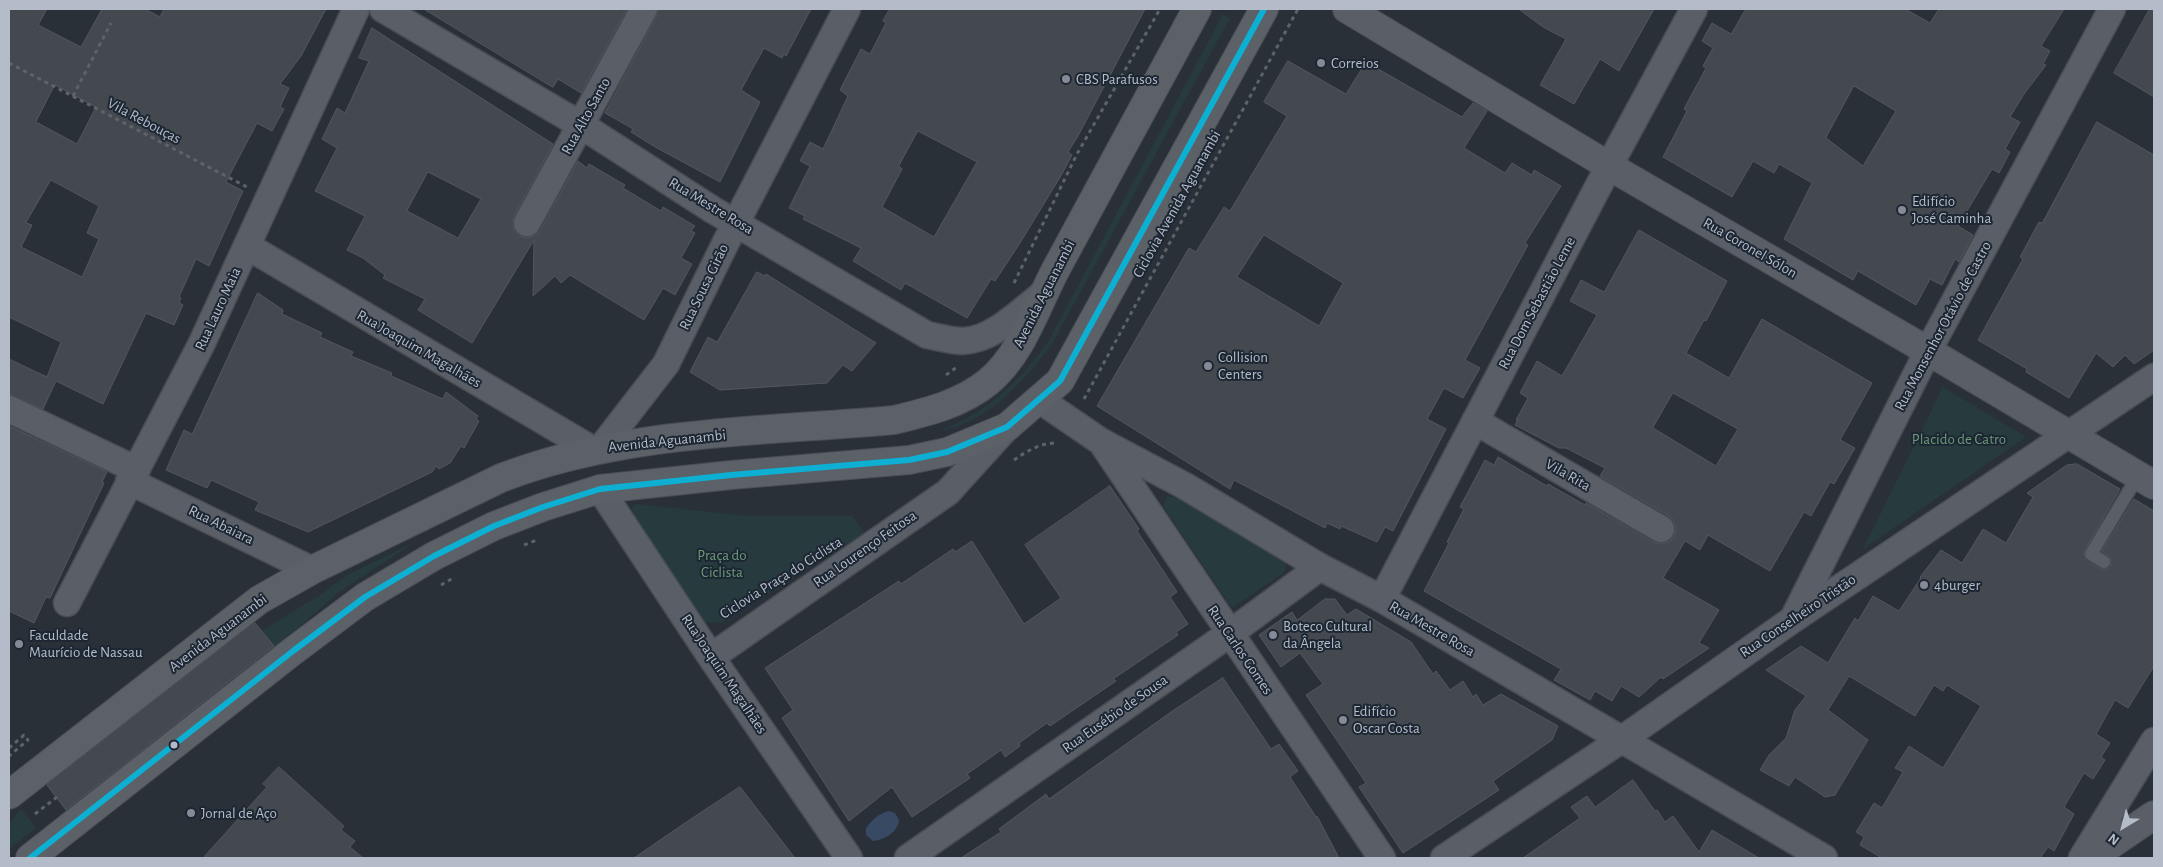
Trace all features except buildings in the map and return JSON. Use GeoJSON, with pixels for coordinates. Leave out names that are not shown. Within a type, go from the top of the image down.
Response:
{"type":"FeatureCollection","features":[{"type":"Feature","properties":{"kind":"main road","name":"Avenida Aguanambi"},"geometry":{"type":"LineString","coordinates":[[9,794],[259,600],[312,570],[501,478],[533,465],[597,449],[662,440],[894,420],[928,412],[963,398],[988,381],[1013,354],[1197,9]]}},
{"type":"Feature","properties":{"kind":"main road"},"geometry":{"type":"LineString","coordinates":[[30,858],[293,651],[365,597],[434,556],[494,526],[543,507],[600,489],[731,475],[909,460],[947,452],[1007,427],[1060,381],[1264,9]]}},
{"type":"Feature","properties":{"kind":"street","name":"Rua Lauro Maia"},"geometry":{"type":"LineString","coordinates":[[67,604],[201,345],[356,9]]}},
{"type":"Feature","properties":{"kind":"street","name":"Rua Mestre Rosa"},"geometry":{"type":"LineString","coordinates":[[383,9],[581,125],[713,210],[737,222],[927,335],[962,341],[984,336],[1044,293]]}},
{"type":"Feature","properties":{"kind":"street","name":"Rua Alto Santo"},"geometry":{"type":"LineString","coordinates":[[527,223],[644,9]]}},
{"type":"Feature","properties":{"kind":"street","name":"Rua Sousa Girão"},"geometry":{"type":"LineString","coordinates":[[597,449],[666,364],[847,9]]}},
{"type":"Feature","properties":{"kind":"street","name":"Rua Coronel Sólon"},"geometry":{"type":"LineString","coordinates":[[1347,9],[1609,166],[1928,350],[2146,481]]}},
{"type":"Feature","properties":{"kind":"street","name":"Rua Monsenhor Otávio de Castro"},"geometry":{"type":"LineString","coordinates":[[1792,620],[1928,350],[2112,9]]}},
{"type":"Feature","properties":{"kind":"street","name":"Rua Dom Sebastião Leme"},"geometry":{"type":"LineString","coordinates":[[1382,599],[1690,10]]}},
{"type":"Feature","properties":{"kind":"street","name":"Rua Joaquim Magalhães"},"geometry":{"type":"LineString","coordinates":[[247,246],[597,449]]}},
{"type":"Feature","properties":{"kind":"street","name":"Rua Conselheiro Tristão"},"geometry":{"type":"LineString","coordinates":[[1444,858],[1621,740],[1792,620],[2154,377]]}},
{"type":"Feature","properties":{"kind":"street","name":"Rua Mestre Rosa"},"geometry":{"type":"LineString","coordinates":[[1040,400],[1100,441],[1185,486],[1320,567],[1382,599],[1824,858]]}},
{"type":"Feature","properties":{"kind":"street","name":"Rua Abaiara"},"geometry":{"type":"LineString","coordinates":[[9,409],[312,570]]}},
{"type":"Feature","properties":{"kind":"street","name":"Vila Rita"},"geometry":{"type":"LineString","coordinates":[[1475,421],[1661,529]]}},
{"type":"Feature","properties":{"kind":"street","name":"Rua Lourenço Feitosa"},"geometry":{"type":"LineString","coordinates":[[711,657],[948,492],[1007,427]]}},
{"type":"Feature","properties":{"kind":"street","name":"Rua Carlos Gomes"},"geometry":{"type":"LineString","coordinates":[[1100,441],[1382,858]]}},
{"type":"Feature","properties":{"kind":"street","name":"Rua Joaquim Magalhães"},"geometry":{"type":"LineString","coordinates":[[600,489],[711,657],[849,858]]}},
{"type":"Feature","properties":{"kind":"street","name":"Rua Eusébio de Sousa"},"geometry":{"type":"LineString","coordinates":[[908,858],[1230,634],[1320,567]]}},
{"type":"Feature","properties":{"kind":"street"},"geometry":{"type":"LineString","coordinates":[[2082,858],[2154,741]]}},
{"type":"Feature","properties":{"kind":"street"},"geometry":{"type":"LineString","coordinates":[[2091,858],[2154,816]]}},
{"type":"Feature","properties":{"kind":"lane"},"geometry":{"type":"LineString","coordinates":[[2104,562],[2091,554],[2146,481]]}},
{"type":"Feature","properties":{"kind":"path"},"geometry":{"type":"LineString","coordinates":[[1015,282],[1077,154],[1160,9]]}},
{"type":"Feature","properties":{"kind":"path","name":"Ciclovia Avenida Aguanambi"},"geometry":{"type":"LineString","coordinates":[[1088,393],[1298,9]]}},
{"type":"Feature","properties":{"kind":"path"},"geometry":{"type":"LineString","coordinates":[[73,96],[111,23]]}},
{"type":"Feature","properties":{"kind":"path","name":"Vila Rebouças"},"geometry":{"type":"LineString","coordinates":[[9,63],[269,199]]}},
{"type":"Feature","properties":{"kind":"path"},"geometry":{"type":"LineString","coordinates":[[520,547],[546,536]]}},
{"type":"Feature","properties":{"kind":"path"},"geometry":{"type":"LineString","coordinates":[[437,587],[462,573]]}},
{"type":"Feature","properties":{"kind":"path"},"geometry":{"type":"LineString","coordinates":[[9,748],[24,735],[28,740],[9,756]]}},
{"type":"Feature","properties":{"kind":"path"},"geometry":{"type":"LineString","coordinates":[[35,814],[57,797]]}},
{"type":"Feature","properties":{"kind":"green space"},"geometry":{"type":"Polygon","coordinates":[[[1223,14],[1230,18],[1052,344],[1017,386],[1003,399],[973,420],[956,427],[938,431],[971,416],[1000,395],[1037,357],[1048,342],[1223,14]]]}},
{"type":"Feature","properties":{"kind":"green space","name":"Placido de Catro"},"geometry":{"type":"Polygon","coordinates":[[[1943,387],[2026,437],[1863,549],[1943,387]]]}},
{"type":"Feature","properties":{"kind":"green space"},"geometry":{"type":"Polygon","coordinates":[[[1167,496],[1178,498],[1286,561],[1285,572],[1232,608],[1163,506],[1167,496]]]}},
{"type":"Feature","properties":{"kind":"green space","name":"Praça do Ciclista"},"geometry":{"type":"Polygon","coordinates":[[[635,504],[748,516],[852,516],[865,533],[721,623],[704,622],[696,616],[631,509],[635,504]]]}},
{"type":"Feature","properties":{"kind":"green space"},"geometry":{"type":"Polygon","coordinates":[[[417,541],[339,592],[275,648],[261,631],[320,595],[349,574],[417,541]]]}},
{"type":"Feature","properties":{"kind":"green space"},"geometry":{"type":"Polygon","coordinates":[[[21,809],[36,828],[9,849],[9,824],[21,809]]]}},
{"type":"Feature","properties":{"kind":"water"},"geometry":{"type":"Polygon","coordinates":[[[889,811],[895,813],[899,820],[896,828],[886,837],[873,841],[866,835],[866,828],[876,817],[889,811]]]}},
{"type":"Feature","properties":{"kind":"transit line"},"geometry":{"type":"LineString","coordinates":[[30,858],[293,651],[365,597],[434,556],[494,526],[543,507],[600,489],[731,475],[909,460],[947,452],[1007,427],[1060,381],[1264,9]]}},
{"type":"Feature","properties":{"kind":"place","name":"Correios"},"geometry":{"type":"Point","coordinates":[1321,63]}},
{"type":"Feature","properties":{"kind":"place","name":"CBS Parafusos"},"geometry":{"type":"Point","coordinates":[1066,79]}},
{"type":"Feature","properties":{"kind":"place","name":"Edifício José Caminha"},"geometry":{"type":"Point","coordinates":[1902,210]}},
{"type":"Feature","properties":{"kind":"place","name":"Collision Centers"},"geometry":{"type":"Point","coordinates":[1208,366]}},
{"type":"Feature","properties":{"kind":"place","name":"4burger"},"geometry":{"type":"Point","coordinates":[1924,585]}},
{"type":"Feature","properties":{"kind":"place","name":"Boteco Cultural da Ângela"},"geometry":{"type":"Point","coordinates":[1273,635]}},
{"type":"Feature","properties":{"kind":"place","name":"Faculdade Maurício de Nassau"},"geometry":{"type":"Point","coordinates":[19,644]}},
{"type":"Feature","properties":{"kind":"place","name":"Edifício Oscar Costa"},"geometry":{"type":"Point","coordinates":[1343,720]}},
{"type":"Feature","properties":{"kind":"place","name":"Jornal de Aço"},"geometry":{"type":"Point","coordinates":[191,813]}}]}
